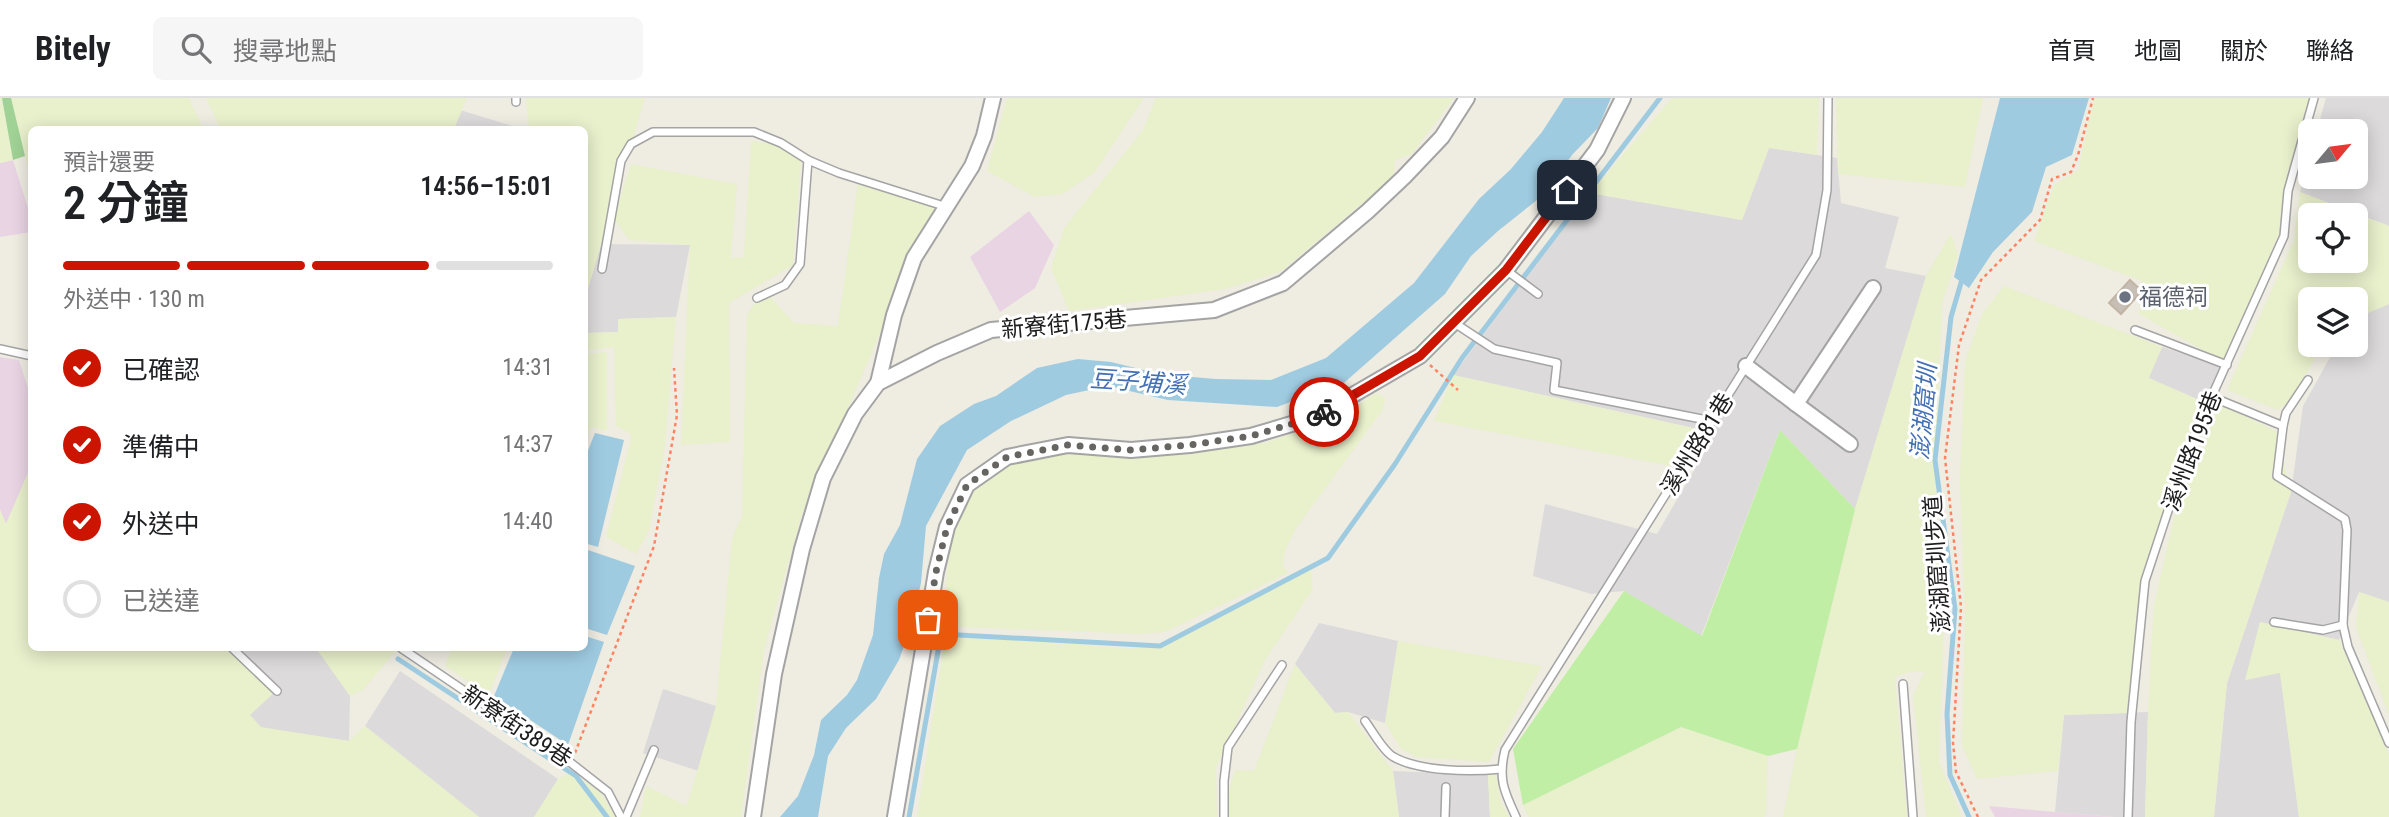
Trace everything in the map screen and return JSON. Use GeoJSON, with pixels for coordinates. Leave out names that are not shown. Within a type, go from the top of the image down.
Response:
{"type":"FeatureCollection","features":[{"type":"Feature","properties":{"kind":"street"},"geometry":{"type":"LineString","coordinates":[[878,383],[894,315],[914,258],[972,166],[984,136],[993,98]]}},
{"type":"Feature","properties":{"kind":"street","name":"新寮街175巷"},"geometry":{"type":"LineString","coordinates":[[753,817],[774,674],[802,549],[823,478],[855,414],[878,383],[937,353],[991,330],[1214,310],[1283,283],[1404,177],[1442,136],[1466,98]]}},
{"type":"Feature","properties":{"kind":"street"},"geometry":{"type":"LineString","coordinates":[[895,817],[936,572],[947,527],[967,485],[1007,457],[1068,445],[1131,450],[1251,436],[1315,417],[1420,356],[1453,322],[1511,273],[1597,150],[1623,98]]}},
{"type":"Feature","properties":{"kind":"street"},"geometry":{"type":"LineString","coordinates":[[1796,404],[1873,288]]}},
{"type":"Feature","properties":{"kind":"street"},"geometry":{"type":"LineString","coordinates":[[1746,366],[1850,444]]}},
{"type":"Feature","properties":{"kind":"lane","name":"溪州路81巷"},"geometry":{"type":"LineString","coordinates":[[1501,769],[1505,750],[1816,255],[1827,190],[1828,98]]}},
{"type":"Feature","properties":{"kind":"lane","name":"溪州路195巷"},"geometry":{"type":"LineString","coordinates":[[2128,817],[2131,722],[2145,581],[2189,447],[2284,236],[2288,191],[2314,98]]}},
{"type":"Feature","properties":{"kind":"lane"},"geometry":{"type":"LineString","coordinates":[[602,269],[621,161],[631,144],[653,132],[754,131],[839,173],[947,208]]}},
{"type":"Feature","properties":{"kind":"lane"},"geometry":{"type":"LineString","coordinates":[[757,298],[785,285],[800,264],[808,160]]}},
{"type":"Feature","properties":{"kind":"lane"},"geometry":{"type":"LineString","coordinates":[[1511,273],[1538,294]]}},
{"type":"Feature","properties":{"kind":"lane"},"geometry":{"type":"LineString","coordinates":[[1453,322],[1494,349],[1557,363],[1554,390],[1712,421]]}},
{"type":"Feature","properties":{"kind":"lane"},"geometry":{"type":"LineString","coordinates":[[2135,330],[2227,365]]}},
{"type":"Feature","properties":{"kind":"lane"},"geometry":{"type":"LineString","coordinates":[[0,349],[28,354]]}},
{"type":"Feature","properties":{"kind":"lane"},"geometry":{"type":"LineString","coordinates":[[2308,380],[2286,413],[2277,476],[2344,519],[2347,530],[2343,625],[2348,647],[2389,743]]}},
{"type":"Feature","properties":{"kind":"lane"},"geometry":{"type":"LineString","coordinates":[[2212,397],[2283,426]]}},
{"type":"Feature","properties":{"kind":"lane"},"geometry":{"type":"LineString","coordinates":[[2274,622],[2323,630],[2343,625]]}},
{"type":"Feature","properties":{"kind":"lane"},"geometry":{"type":"LineString","coordinates":[[235,651],[276,691]]}},
{"type":"Feature","properties":{"kind":"lane","name":"新寮街389巷"},"geometry":{"type":"LineString","coordinates":[[405,651],[571,763],[608,792],[624,817]]}},
{"type":"Feature","properties":{"kind":"lane"},"geometry":{"type":"LineString","coordinates":[[1224,817],[1228,747],[1282,665]]}},
{"type":"Feature","properties":{"kind":"lane"},"geometry":{"type":"LineString","coordinates":[[1903,684],[1913,817]]}},
{"type":"Feature","properties":{"kind":"lane"},"geometry":{"type":"LineString","coordinates":[[1365,721],[1390,755],[1404,761],[1470,772],[1501,769],[1503,788],[1516,817]]}},
{"type":"Feature","properties":{"kind":"lane"},"geometry":{"type":"LineString","coordinates":[[624,817],[654,750]]}},
{"type":"Feature","properties":{"kind":"lane"},"geometry":{"type":"LineString","coordinates":[[1445,817],[1446,787]]}},
{"type":"Feature","properties":{"kind":"path","name":"澎湖窟圳步道"},"geometry":{"type":"LineString","coordinates":[[1978,817],[1956,772],[1953,743],[1961,607],[1945,458],[1959,345],[1980,280],[2040,220],[2052,179],[2071,172],[2093,98]]}},
{"type":"Feature","properties":{"kind":"path"},"geometry":{"type":"LineString","coordinates":[[571,763],[654,546],[677,415],[674,368]]}},
{"type":"Feature","properties":{"kind":"path"},"geometry":{"type":"LineString","coordinates":[[1443,376],[1458,390]]}},
{"type":"Feature","properties":{"kind":"shaded area"},"geometry":{"type":"Polygon","coordinates":[[[2326,98],[2389,98],[2389,226],[2368,218],[2368,203],[2329,203],[2300,192],[2301,189],[2368,189],[2368,119],[2320,119],[2326,98]]]}},
{"type":"Feature","properties":{"kind":"shaded area"},"geometry":{"type":"Polygon","coordinates":[[[460,110],[512,126],[455,126],[460,110]]]}},
{"type":"Feature","properties":{"kind":"shaded area"},"geometry":{"type":"Polygon","coordinates":[[[1769,148],[1837,158],[1841,203],[1899,217],[1885,268],[1926,276],[1855,509],[1780,430],[1701,636],[1624,591],[1591,594],[1533,576],[1545,504],[1657,534],[1714,436],[1698,429],[1453,375],[1590,193],[1742,220],[1769,148]]]}},
{"type":"Feature","properties":{"kind":"shaded area"},"geometry":{"type":"Polygon","coordinates":[[[13,160],[28,208],[28,232],[0,237],[0,163],[13,160]]]}},
{"type":"Feature","properties":{"kind":"shaded area"},"geometry":{"type":"Polygon","coordinates":[[[1029,211],[1054,245],[1035,288],[1000,312],[970,257],[1029,211]]]}},
{"type":"Feature","properties":{"kind":"shaded area"},"geometry":{"type":"Polygon","coordinates":[[[601,244],[690,245],[676,317],[618,319],[619,332],[588,333],[588,289],[601,244]]]}},
{"type":"Feature","properties":{"kind":"shaded area"},"geometry":{"type":"Polygon","coordinates":[[[2389,304],[2389,602],[2359,592],[2339,640],[2260,622],[2246,680],[2280,672],[2299,817],[2214,817],[2227,683],[2291,492],[2303,406],[2330,357],[2368,357],[2368,313],[2389,304]]]}},
{"type":"Feature","properties":{"kind":"shaded area"},"geometry":{"type":"Polygon","coordinates":[[[2162,347],[2222,366],[2206,403],[2148,378],[2162,347]]]}},
{"type":"Feature","properties":{"kind":"shaded area"},"geometry":{"type":"Polygon","coordinates":[[[0,357],[19,360],[28,388],[28,473],[6,524],[0,510],[0,357]]]}},
{"type":"Feature","properties":{"kind":"shaded area"},"geometry":{"type":"Polygon","coordinates":[[[1319,623],[1398,641],[1385,723],[1348,712],[1335,713],[1295,664],[1319,623]]]}},
{"type":"Feature","properties":{"kind":"shaded area"},"geometry":{"type":"Polygon","coordinates":[[[239,651],[318,651],[350,696],[349,741],[261,728],[249,716],[239,651]]]}},
{"type":"Feature","properties":{"kind":"shaded area"},"geometry":{"type":"Polygon","coordinates":[[[400,671],[558,779],[534,817],[479,817],[365,726],[400,671]]]}},
{"type":"Feature","properties":{"kind":"shaded area"},"geometry":{"type":"Polygon","coordinates":[[[663,689],[716,706],[699,771],[643,753],[663,689]]]}},
{"type":"Feature","properties":{"kind":"shaded area"},"geometry":{"type":"Polygon","coordinates":[[[2148,712],[2145,817],[2055,812],[2064,715],[2148,712]]]}},
{"type":"Feature","properties":{"kind":"shaded area"},"geometry":{"type":"Polygon","coordinates":[[[1393,771],[1488,775],[1490,817],[1399,817],[1393,771]]]}},
{"type":"Feature","properties":{"kind":"shaded area"},"geometry":{"type":"Polygon","coordinates":[[[1989,806],[2055,812],[2114,817],[1995,817],[1989,806]]]}},
{"type":"Feature","properties":{"kind":"green space"},"geometry":{"type":"Polygon","coordinates":[[[0,98],[13,160],[0,163],[0,98]]]}},
{"type":"Feature","properties":{"kind":"green space"},"geometry":{"type":"Polygon","coordinates":[[[2,98],[11,98],[25,156],[13,160],[2,98]]]}},
{"type":"Feature","properties":{"kind":"green space"},"geometry":{"type":"Polygon","coordinates":[[[11,98],[189,98],[202,126],[28,126],[28,169],[11,98]]]}},
{"type":"Feature","properties":{"kind":"green space"},"geometry":{"type":"Polygon","coordinates":[[[206,98],[467,98],[455,126],[219,126],[206,98]]]}},
{"type":"Feature","properties":{"kind":"green space"},"geometry":{"type":"Polygon","coordinates":[[[526,98],[645,98],[588,289],[588,126],[529,126],[526,98]]]}},
{"type":"Feature","properties":{"kind":"green space"},"geometry":{"type":"Polygon","coordinates":[[[1007,98],[1144,98],[1095,172],[1063,194],[1035,197],[987,171],[1007,98]]]}},
{"type":"Feature","properties":{"kind":"green space"},"geometry":{"type":"Polygon","coordinates":[[[1156,98],[1454,98],[1412,154],[1395,160],[1394,177],[1280,272],[1225,289],[1069,311],[1051,268],[1064,228],[1143,130],[1156,98]]]}},
{"type":"Feature","properties":{"kind":"green space"},"geometry":{"type":"Polygon","coordinates":[[[1672,98],[1819,98],[1817,155],[1769,148],[1742,220],[1590,193],[1672,98]]]}},
{"type":"Feature","properties":{"kind":"green space"},"geometry":{"type":"Polygon","coordinates":[[[1836,98],[1983,98],[1965,187],[1838,174],[1836,98]]]}},
{"type":"Feature","properties":{"kind":"green space"},"geometry":{"type":"Polygon","coordinates":[[[2094,98],[2309,98],[2304,119],[2298,119],[2298,140],[2283,198],[2282,227],[2224,362],[2139,314],[2142,281],[2034,241],[2054,185],[2078,170],[2094,98]]]}},
{"type":"Feature","properties":{"kind":"green space"},"geometry":{"type":"Polygon","coordinates":[[[751,141],[772,144],[793,153],[801,162],[793,265],[729,303],[730,442],[681,445],[690,245],[629,240],[614,218],[631,164],[737,184],[731,258],[744,257],[751,141]]]}},
{"type":"Feature","properties":{"kind":"green space"},"geometry":{"type":"Polygon","coordinates":[[[858,183],[935,207],[802,514],[764,650],[741,817],[640,817],[646,786],[687,806],[716,706],[732,539],[742,516],[747,315],[764,290],[794,323],[838,326],[858,183]]]}},
{"type":"Feature","properties":{"kind":"green space"},"geometry":{"type":"Polygon","coordinates":[[[2300,192],[2329,203],[2299,203],[2300,192]]]}},
{"type":"Feature","properties":{"kind":"green space"},"geometry":{"type":"Polygon","coordinates":[[[2298,208],[2298,273],[2368,273],[2368,218],[2389,226],[2389,304],[2368,313],[2368,287],[2298,287],[2298,357],[2316,357],[2290,401],[2278,410],[2227,390],[2294,240],[2298,208]]]}},
{"type":"Feature","properties":{"kind":"green space"},"geometry":{"type":"Polygon","coordinates":[[[1951,233],[1958,255],[1942,304],[1935,470],[1944,620],[1939,762],[1962,817],[1926,817],[1913,695],[1925,672],[1913,671],[1895,677],[1907,817],[1783,817],[1855,509],[1926,276],[1951,233]]]}},
{"type":"Feature","properties":{"kind":"green space"},"geometry":{"type":"Polygon","coordinates":[[[2004,286],[2162,347],[2149,378],[2206,403],[2165,506],[2141,597],[2133,713],[2064,715],[2058,771],[1977,779],[1962,745],[1965,619],[1960,480],[1965,362],[1982,314],[2004,286]]]}},
{"type":"Feature","properties":{"kind":"green space"},"geometry":{"type":"Polygon","coordinates":[[[676,317],[665,445],[649,531],[636,554],[606,537],[632,435],[616,426],[614,347],[588,351],[588,333],[618,332],[618,319],[676,317]]]}},
{"type":"Feature","properties":{"kind":"green space"},"geometry":{"type":"Polygon","coordinates":[[[607,352],[607,431],[591,427],[588,436],[588,354],[607,352]]]}},
{"type":"Feature","properties":{"kind":"green space"},"geometry":{"type":"Polygon","coordinates":[[[1453,375],[1698,429],[1676,467],[1434,421],[1453,375]]]}},
{"type":"Feature","properties":{"kind":"green space"},"geometry":{"type":"Polygon","coordinates":[[[1375,393],[1386,398],[1382,411],[1295,530],[1285,551],[1283,566],[1288,573],[1165,632],[1138,634],[941,626],[951,537],[963,504],[982,483],[1006,467],[1031,457],[1067,451],[1137,456],[1265,443],[1345,415],[1375,393]]]}},
{"type":"Feature","properties":{"kind":"green space"},"geometry":{"type":"Polygon","coordinates":[[[2220,404],[2276,431],[2291,492],[2227,683],[2214,817],[2145,817],[2154,605],[2174,517],[2220,404]]]}},
{"type":"Feature","properties":{"kind":"green space"},"geometry":{"type":"Polygon","coordinates":[[[1780,430],[1855,509],[1797,749],[1768,756],[1681,727],[1523,805],[1513,749],[1624,591],[1702,636],[1780,430]]]}},
{"type":"Feature","properties":{"kind":"green space"},"geometry":{"type":"Polygon","coordinates":[[[28,473],[28,651],[242,651],[276,691],[250,715],[261,727],[349,741],[365,726],[479,817],[0,817],[0,510],[6,524],[28,473]]]}},
{"type":"Feature","properties":{"kind":"green space"},"geometry":{"type":"Polygon","coordinates":[[[1311,569],[1313,589],[1264,662],[1216,768],[1217,817],[917,817],[946,633],[1131,649],[1169,642],[1311,569]]]}},
{"type":"Feature","properties":{"kind":"green space"},"geometry":{"type":"Polygon","coordinates":[[[2359,592],[2389,602],[2389,715],[2356,627],[2359,592]]]}},
{"type":"Feature","properties":{"kind":"green space"},"geometry":{"type":"Polygon","coordinates":[[[2260,622],[2339,640],[2389,754],[2389,817],[2299,817],[2280,673],[2245,680],[2260,622]]]}},
{"type":"Feature","properties":{"kind":"green space"},"geometry":{"type":"Polygon","coordinates":[[[1398,641],[1542,666],[1489,762],[1417,757],[1401,749],[1385,723],[1398,641]]]}},
{"type":"Feature","properties":{"kind":"green space"},"geometry":{"type":"Polygon","coordinates":[[[318,651],[396,651],[363,690],[350,696],[318,651]]]}},
{"type":"Feature","properties":{"kind":"green space"},"geometry":{"type":"Polygon","coordinates":[[[451,651],[506,651],[489,695],[445,666],[451,651]]]}},
{"type":"Feature","properties":{"kind":"green space"},"geometry":{"type":"Polygon","coordinates":[[[1295,664],[1335,713],[1348,712],[1393,771],[1399,817],[1226,817],[1226,799],[1235,770],[1254,771],[1295,664]]]}},
{"type":"Feature","properties":{"kind":"green space"},"geometry":{"type":"Polygon","coordinates":[[[1681,727],[1768,756],[1764,817],[1529,817],[1523,805],[1681,727]]]}},
{"type":"Feature","properties":{"kind":"green space"},"geometry":{"type":"Polygon","coordinates":[[[571,772],[599,791],[616,817],[534,817],[558,779],[571,772]]]}},
{"type":"Feature","properties":{"kind":"green space"},"geometry":{"type":"Polygon","coordinates":[[[1488,775],[1496,775],[1501,803],[1509,817],[1490,817],[1488,775]]]}},
{"type":"Feature","properties":{"kind":"water","name":"豆子埔溪"},"geometry":{"type":"Polygon","coordinates":[[[1564,98],[1611,98],[1598,128],[1572,155],[1542,196],[1471,256],[1445,294],[1345,382],[1277,407],[1168,400],[1108,386],[1066,395],[1011,421],[967,450],[926,526],[921,583],[899,660],[876,699],[846,728],[828,756],[818,817],[780,817],[798,796],[814,755],[821,720],[847,695],[857,680],[873,635],[884,554],[900,525],[917,459],[940,426],[974,404],[996,396],[1037,368],[1078,359],[1111,362],[1160,374],[1271,380],[1326,358],[1414,283],[1479,199],[1511,169],[1542,132],[1564,98]]]}},
{"type":"Feature","properties":{"kind":"water"},"geometry":{"type":"Polygon","coordinates":[[[2000,98],[2089,98],[2072,155],[2046,167],[2032,212],[1993,252],[1969,288],[1954,277],[2000,98]]]}},
{"type":"Feature","properties":{"kind":"water"},"geometry":{"type":"Polygon","coordinates":[[[595,433],[624,440],[598,547],[588,544],[588,450],[595,433]]]}},
{"type":"Feature","properties":{"kind":"water"},"geometry":{"type":"Polygon","coordinates":[[[588,550],[635,566],[607,635],[588,629],[588,550]]]}},
{"type":"Feature","properties":{"kind":"water"},"geometry":{"type":"Polygon","coordinates":[[[588,637],[604,642],[568,745],[494,696],[513,651],[588,651],[588,637]]]}},
{"type":"Feature","properties":{"kind":"building","name":"福德祠"},"geometry":{"type":"Polygon","coordinates":[[[2130,280],[2142,291],[2121,314],[2109,303],[2130,280]]]}},
{"type":"Feature","properties":{"kind":"waterway"},"geometry":{"type":"LineString","coordinates":[[909,817],[941,634],[1160,646],[1328,558],[1395,464],[1462,358],[1660,98]]}},
{"type":"Feature","properties":{"kind":"waterway","name":"澎湖窟圳"},"geometry":{"type":"LineString","coordinates":[[1963,276],[1951,317],[1935,460],[1955,609],[1947,714],[1950,775],[1969,817]]}},
{"type":"Feature","properties":{"kind":"waterway"},"geometry":{"type":"LineString","coordinates":[[398,659],[576,776],[607,817]]}},
{"type":"Feature","properties":{"kind":"way so far"},"geometry":{"type":"LineString","coordinates":[[928,620],[947,527],[967,485],[1007,457],[1068,445],[1131,450],[1190,445],[1251,436],[1324,412]]}},
{"type":"Feature","properties":{"kind":"place","name":"福德祠"},"geometry":{"type":"Point","coordinates":[2125,297]}},
{"type":"Feature","properties":{"kind":"route"},"geometry":{"type":"LineString","coordinates":[[1324,412],[1420,356],[1506,270],[1567,190]]}}]}
